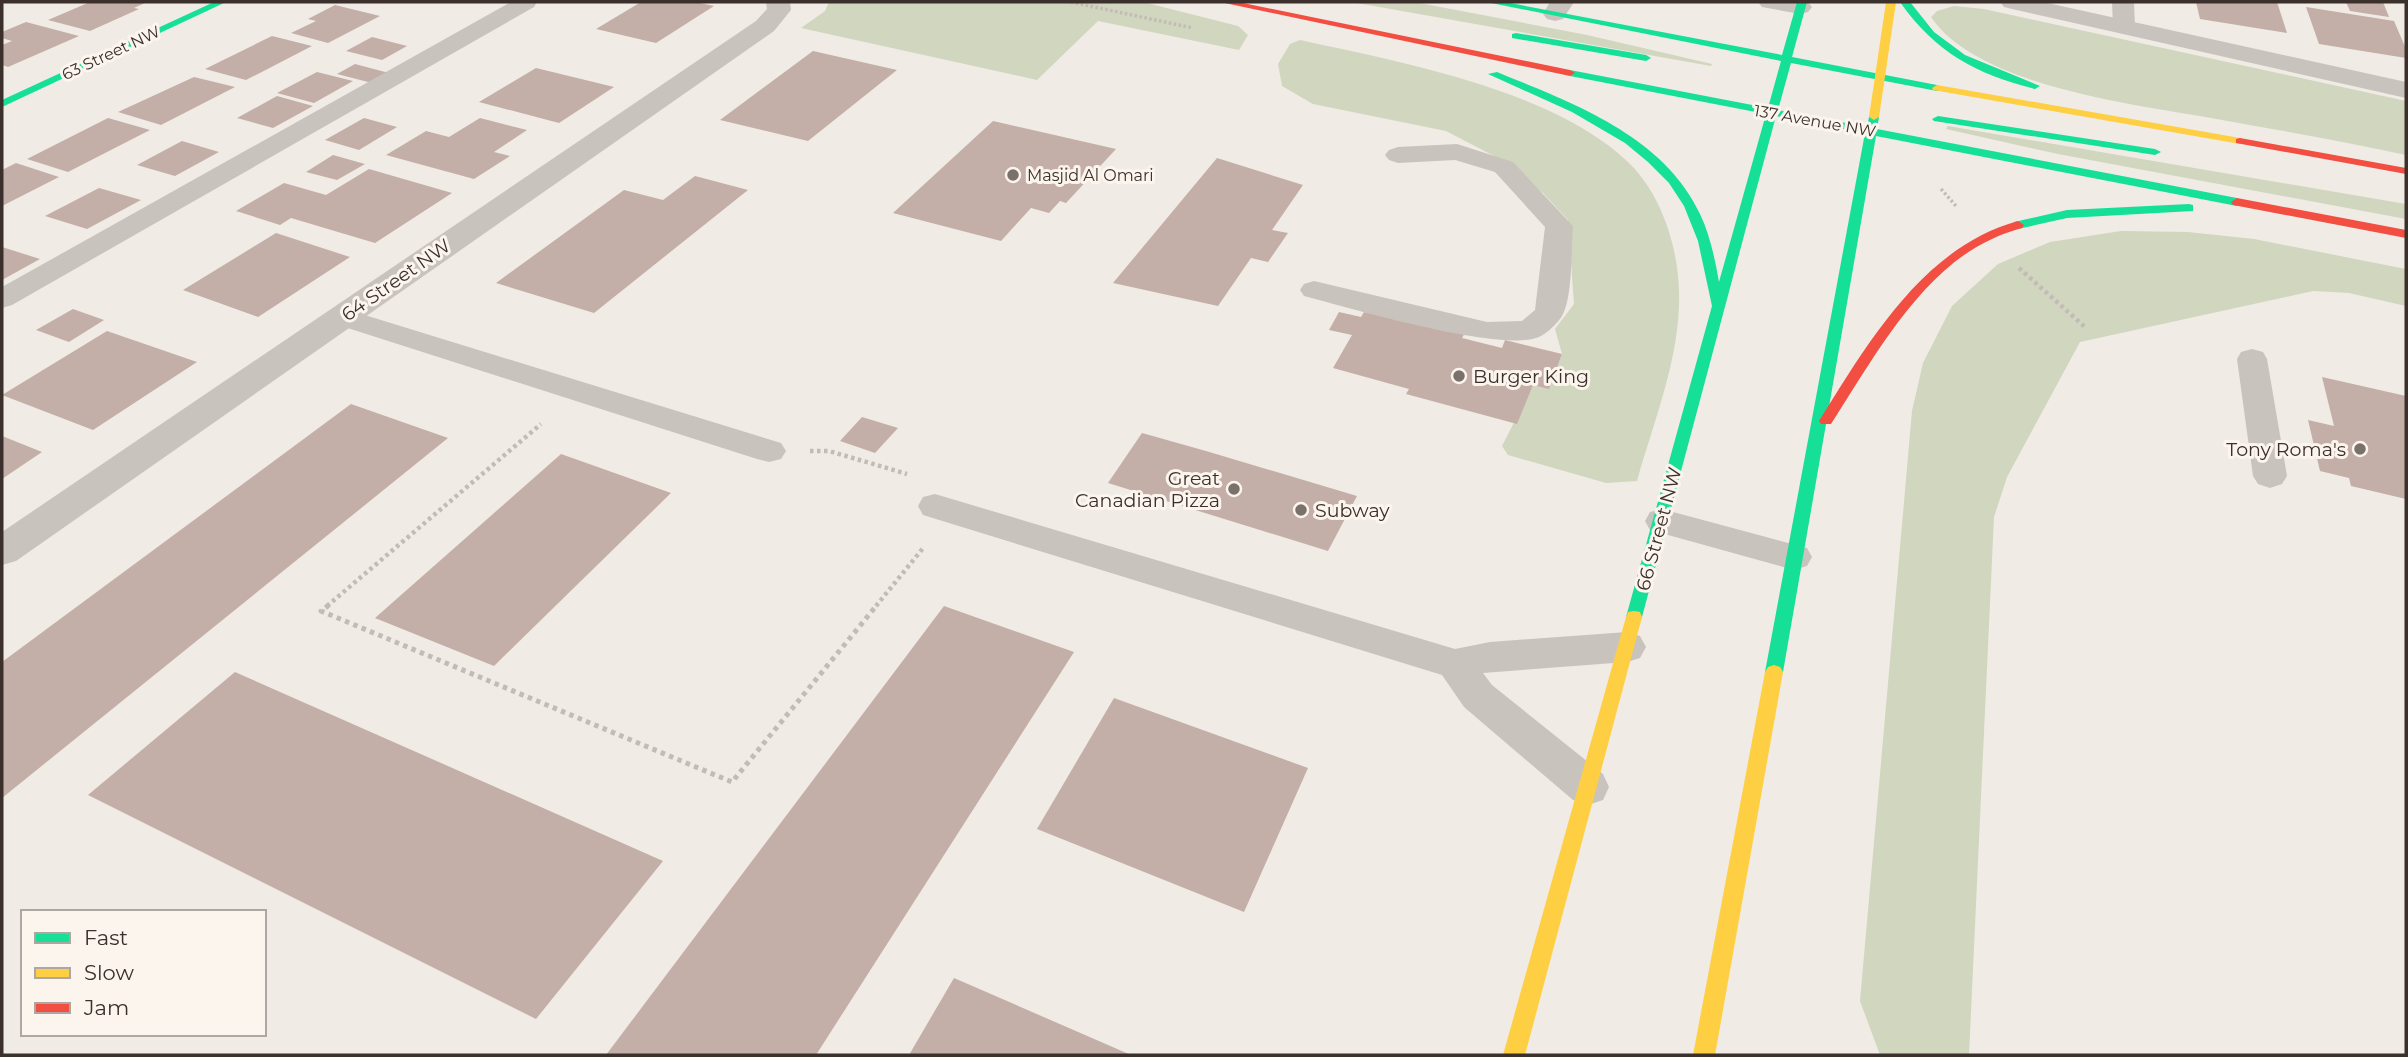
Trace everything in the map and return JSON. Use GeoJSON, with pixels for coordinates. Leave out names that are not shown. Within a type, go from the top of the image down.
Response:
{"type":"FeatureCollection","features":[{"type":"Feature","properties":{"kind":"main road","name":"63 Street NW"},"geometry":{"type":"LineString","coordinates":[[2,104],[221,2]]}},
{"type":"Feature","properties":{"kind":"main road","name":"137 Avenue NW"},"geometry":{"type":"LineString","coordinates":[[1225,2],[1771,113],[2406,234]]}},
{"type":"Feature","properties":{"kind":"main road"},"geometry":{"type":"LineString","coordinates":[[1491,2],[1558,8],[1878,77],[2406,171]]}},
{"type":"Feature","properties":{"kind":"main road"},"geometry":{"type":"LineString","coordinates":[[1704,1055],[1872,131],[1868,110],[1878,77],[1891,2]]}},
{"type":"Feature","properties":{"kind":"main road"},"geometry":{"type":"LineString","coordinates":[[1905,2],[1923,29],[1947,50],[2011,79],[2230,139]]}},
{"type":"Feature","properties":{"kind":"main road","name":"66 Street NW"},"geometry":{"type":"LineString","coordinates":[[1514,1055],[1662,521],[1771,113],[1787,79],[1786,58],[1801,4]]}},
{"type":"Feature","properties":{"kind":"main road"},"geometry":{"type":"LineString","coordinates":[[1503,34],[1665,61]]}},
{"type":"Feature","properties":{"kind":"main road"},"geometry":{"type":"LineString","coordinates":[[1386,35],[1542,94],[1602,123],[1649,159],[1682,193],[1687,202],[1700,232],[1718,305]]}},
{"type":"Feature","properties":{"kind":"main road"},"geometry":{"type":"LineString","coordinates":[[1787,79],[1878,77]]}},
{"type":"Feature","properties":{"kind":"main road"},"geometry":{"type":"LineString","coordinates":[[1771,113],[1868,110]]}},
{"type":"Feature","properties":{"kind":"main road"},"geometry":{"type":"LineString","coordinates":[[1920,116],[2177,156]]}},
{"type":"Feature","properties":{"kind":"main road"},"geometry":{"type":"LineString","coordinates":[[1817,435],[1902,308],[1948,262],[1999,230],[2067,214],[2254,205]]}},
{"type":"Feature","properties":{"kind":"street","name":"64 Street NW"},"geometry":{"type":"LineString","coordinates":[[2,551],[765,26],[779,10],[778,2]]}},
{"type":"Feature","properties":{"kind":"street"},"geometry":{"type":"LineString","coordinates":[[1770,2],[1801,4]]}},
{"type":"Feature","properties":{"kind":"street"},"geometry":{"type":"LineString","coordinates":[[2012,2],[2406,90]]}},
{"type":"Feature","properties":{"kind":"lane"},"geometry":{"type":"LineString","coordinates":[[2,299],[526,2]]}},
{"type":"Feature","properties":{"kind":"lane"},"geometry":{"type":"LineString","coordinates":[[2123,2],[2124,27]]}},
{"type":"Feature","properties":{"kind":"lane"},"geometry":{"type":"LineString","coordinates":[[1314,290],[1487,331],[1530,330],[1549,313],[1559,226],[1504,167],[1457,152],[1398,155]]}},
{"type":"Feature","properties":{"kind":"lane"},"geometry":{"type":"LineString","coordinates":[[342,317],[769,452]]}},
{"type":"Feature","properties":{"kind":"lane"},"geometry":{"type":"LineString","coordinates":[[2252,359],[2270,476]]}},
{"type":"Feature","properties":{"kind":"lane"},"geometry":{"type":"LineString","coordinates":[[944,509],[1455,664],[1490,657],[1627,647]]}},
{"type":"Feature","properties":{"kind":"lane"},"geometry":{"type":"LineString","coordinates":[[1662,521],[1794,557]]}},
{"type":"Feature","properties":{"kind":"lane"},"geometry":{"type":"LineString","coordinates":[[1455,664],[1478,696],[1588,787]]}},
{"type":"Feature","properties":{"kind":"path"},"geometry":{"type":"LineString","coordinates":[[2015,264],[2086,328]]}},
{"type":"Feature","properties":{"kind":"path"},"geometry":{"type":"LineString","coordinates":[[579,392],[321,611],[732,782],[944,509],[921,478],[829,451],[769,452]]}},
{"type":"Feature","properties":{"kind":"green space"},"geometry":{"type":"Polygon","coordinates":[[[829,2],[1143,2],[1238,26],[1248,35],[1239,50],[1098,21],[1037,80],[801,28],[825,11],[829,2]]]}},
{"type":"Feature","properties":{"kind":"green space"},"geometry":{"type":"Polygon","coordinates":[[[1351,2],[1414,2],[1587,35],[1712,64],[1711,66],[1351,2]]]}},
{"type":"Feature","properties":{"kind":"green space"},"geometry":{"type":"Polygon","coordinates":[[[1954,6],[1984,9],[2406,101],[2406,155],[2107,100],[2023,77],[1985,61],[1954,41],[1931,17],[1937,11],[1954,6]]]}},
{"type":"Feature","properties":{"kind":"green space"},"geometry":{"type":"Polygon","coordinates":[[[1300,40],[1429,69],[1519,98],[1561,116],[1598,138],[1630,164],[1642,178],[1661,211],[1674,249],[1679,306],[1669,372],[1637,481],[1606,483],[1508,455],[1502,446],[1533,385],[1549,388],[1562,354],[1555,329],[1574,304],[1568,220],[1543,193],[1496,157],[1446,131],[1313,104],[1282,86],[1278,64],[1290,44],[1300,40]]]}},
{"type":"Feature","properties":{"kind":"green space"},"geometry":{"type":"Polygon","coordinates":[[[1948,126],[2406,204],[2406,219],[2058,154],[1946,129],[1948,126]]]}},
{"type":"Feature","properties":{"kind":"green space"},"geometry":{"type":"Polygon","coordinates":[[[2121,231],[2188,232],[2254,239],[2406,269],[2406,306],[2349,293],[2313,291],[2080,342],[2007,477],[1994,517],[1969,1055],[1880,1055],[1860,1001],[1912,411],[1923,363],[1952,306],[1998,264],[2050,242],[2121,231]]]}},
{"type":"Feature","properties":{"kind":"building"},"geometry":{"type":"Polygon","coordinates":[[[90,2],[147,2],[134,8],[139,9],[90,31],[48,20],[90,2]]]}},
{"type":"Feature","properties":{"kind":"building"},"geometry":{"type":"Polygon","coordinates":[[[641,2],[695,2],[714,6],[656,43],[596,29],[641,2]]]}},
{"type":"Feature","properties":{"kind":"building"},"geometry":{"type":"Polygon","coordinates":[[[2196,2],[2277,2],[2287,33],[2200,19],[2196,2]]]}},
{"type":"Feature","properties":{"kind":"building"},"geometry":{"type":"Polygon","coordinates":[[[2346,2],[2383,2],[2389,17],[2350,11],[2346,2]]]}},
{"type":"Feature","properties":{"kind":"building"},"geometry":{"type":"Polygon","coordinates":[[[335,5],[380,16],[328,43],[291,33],[316,21],[308,19],[335,5]]]}},
{"type":"Feature","properties":{"kind":"building"},"geometry":{"type":"Polygon","coordinates":[[[2306,7],[2394,21],[2406,49],[2406,58],[2319,44],[2306,7]]]}},
{"type":"Feature","properties":{"kind":"building"},"geometry":{"type":"Polygon","coordinates":[[[26,22],[79,36],[8,67],[2,65],[2,45],[12,41],[2,38],[2,32],[26,22]]]}},
{"type":"Feature","properties":{"kind":"building"},"geometry":{"type":"Polygon","coordinates":[[[272,36],[312,46],[246,80],[205,69],[272,36]]]}},
{"type":"Feature","properties":{"kind":"building"},"geometry":{"type":"Polygon","coordinates":[[[372,37],[407,46],[382,60],[346,51],[372,37]]]}},
{"type":"Feature","properties":{"kind":"building"},"geometry":{"type":"Polygon","coordinates":[[[813,51],[897,70],[808,141],[720,120],[813,51]]]}},
{"type":"Feature","properties":{"kind":"building"},"geometry":{"type":"Polygon","coordinates":[[[355,64],[389,73],[372,83],[337,74],[355,64]]]}},
{"type":"Feature","properties":{"kind":"building"},"geometry":{"type":"Polygon","coordinates":[[[536,68],[614,87],[559,123],[479,102],[536,68]]]}},
{"type":"Feature","properties":{"kind":"building"},"geometry":{"type":"Polygon","coordinates":[[[317,72],[353,81],[314,103],[277,93],[317,72]]]}},
{"type":"Feature","properties":{"kind":"building"},"geometry":{"type":"Polygon","coordinates":[[[194,77],[235,87],[161,125],[118,112],[194,77]]]}},
{"type":"Feature","properties":{"kind":"building"},"geometry":{"type":"Polygon","coordinates":[[[277,96],[313,106],[273,128],[237,118],[277,96]]]}},
{"type":"Feature","properties":{"kind":"building"},"geometry":{"type":"Polygon","coordinates":[[[108,118],[150,130],[68,172],[27,159],[108,118]]]}},
{"type":"Feature","properties":{"kind":"building"},"geometry":{"type":"Polygon","coordinates":[[[364,118],[397,127],[359,150],[325,140],[364,118]]]}},
{"type":"Feature","properties":{"kind":"building"},"geometry":{"type":"Polygon","coordinates":[[[480,118],[527,130],[494,152],[510,156],[474,179],[386,155],[426,131],[449,137],[480,118]]]}},
{"type":"Feature","properties":{"kind":"building","name":"Masjid Al Omari"},"geometry":{"type":"Polygon","coordinates":[[[993,121],[1116,149],[1066,203],[1060,201],[1049,213],[1031,208],[1001,241],[893,213],[993,121]]]}},
{"type":"Feature","properties":{"kind":"building"},"geometry":{"type":"Polygon","coordinates":[[[182,141],[219,152],[175,176],[137,165],[182,141]]]}},
{"type":"Feature","properties":{"kind":"building"},"geometry":{"type":"Polygon","coordinates":[[[333,155],[365,164],[337,180],[306,172],[333,155]]]}},
{"type":"Feature","properties":{"kind":"building"},"geometry":{"type":"Polygon","coordinates":[[[1217,158],[1303,185],[1272,230],[1288,233],[1268,262],[1251,258],[1218,306],[1113,283],[1217,158]]]}},
{"type":"Feature","properties":{"kind":"building"},"geometry":{"type":"Polygon","coordinates":[[[16,163],[59,177],[2,206],[2,170],[16,163]]]}},
{"type":"Feature","properties":{"kind":"building"},"geometry":{"type":"Polygon","coordinates":[[[369,169],[452,193],[375,243],[291,218],[280,225],[236,211],[284,183],[326,195],[369,169]]]}},
{"type":"Feature","properties":{"kind":"building"},"geometry":{"type":"Polygon","coordinates":[[[695,176],[748,190],[594,313],[496,283],[624,190],[663,200],[695,176]]]}},
{"type":"Feature","properties":{"kind":"building"},"geometry":{"type":"Polygon","coordinates":[[[99,188],[141,200],[87,229],[45,216],[99,188]]]}},
{"type":"Feature","properties":{"kind":"building"},"geometry":{"type":"Polygon","coordinates":[[[276,233],[350,257],[258,317],[183,290],[276,233]]]}},
{"type":"Feature","properties":{"kind":"building"},"geometry":{"type":"Polygon","coordinates":[[[2,247],[40,259],[2,280],[2,247]]]}},
{"type":"Feature","properties":{"kind":"building"},"geometry":{"type":"Polygon","coordinates":[[[73,309],[104,320],[69,342],[36,330],[73,309]]]}},
{"type":"Feature","properties":{"kind":"building","name":"Burger King"},"geometry":{"type":"Polygon","coordinates":[[[1339,312],[1361,317],[1364,312],[1466,331],[1462,338],[1502,348],[1505,340],[1562,354],[1549,389],[1533,385],[1517,424],[1406,394],[1409,389],[1333,368],[1352,335],[1329,330],[1339,312]]]}},
{"type":"Feature","properties":{"kind":"building"},"geometry":{"type":"Polygon","coordinates":[[[107,331],[197,362],[93,430],[2,395],[107,331]]]}},
{"type":"Feature","properties":{"kind":"building","name":"Tony Roma's"},"geometry":{"type":"Polygon","coordinates":[[[2322,377],[2406,396],[2406,499],[2351,486],[2349,478],[2320,471],[2308,420],[2334,426],[2322,377]]]}},
{"type":"Feature","properties":{"kind":"building"},"geometry":{"type":"Polygon","coordinates":[[[351,404],[448,438],[2,798],[2,662],[351,404]]]}},
{"type":"Feature","properties":{"kind":"building"},"geometry":{"type":"Polygon","coordinates":[[[862,417],[898,428],[875,453],[840,441],[862,417]]]}},
{"type":"Feature","properties":{"kind":"building"},"geometry":{"type":"Polygon","coordinates":[[[1142,433],[1357,496],[1328,551],[1108,483],[1142,433]]]}},
{"type":"Feature","properties":{"kind":"building"},"geometry":{"type":"Polygon","coordinates":[[[2,436],[42,452],[2,479],[2,436]]]}},
{"type":"Feature","properties":{"kind":"building"},"geometry":{"type":"Polygon","coordinates":[[[561,454],[671,493],[494,666],[375,618],[561,454]]]}},
{"type":"Feature","properties":{"kind":"building"},"geometry":{"type":"Polygon","coordinates":[[[944,606],[1074,652],[816,1055],[606,1055],[944,606]]]}},
{"type":"Feature","properties":{"kind":"building"},"geometry":{"type":"Polygon","coordinates":[[[235,672],[663,861],[536,1019],[88,795],[235,672]]]}},
{"type":"Feature","properties":{"kind":"building"},"geometry":{"type":"Polygon","coordinates":[[[1114,698],[1308,768],[1244,912],[1037,829],[1114,698]]]}},
{"type":"Feature","properties":{"kind":"building"},"geometry":{"type":"Polygon","coordinates":[[[954,978],[1131,1055],[909,1055],[954,978]]]}},
{"type":"Feature","properties":{"kind":"traffic: fast"},"geometry":{"type":"LineString","coordinates":[[2,104],[221,2]]}},
{"type":"Feature","properties":{"kind":"traffic: fast"},"geometry":{"type":"LineString","coordinates":[[1491,2],[1937,88]]}},
{"type":"Feature","properties":{"kind":"traffic: fast"},"geometry":{"type":"LineString","coordinates":[[1634,617],[1802,2]]}},
{"type":"Feature","properties":{"kind":"traffic: fast"},"geometry":{"type":"LineString","coordinates":[[1905,2],[1917,20],[1945,47],[1978,66],[2035,86]]}},
{"type":"Feature","properties":{"kind":"traffic: fast"},"geometry":{"type":"LineString","coordinates":[[1516,36],[1646,58]]}},
{"type":"Feature","properties":{"kind":"traffic: fast"},"geometry":{"type":"LineString","coordinates":[[1570,73],[2237,202]]}},
{"type":"Feature","properties":{"kind":"traffic: fast"},"geometry":{"type":"LineString","coordinates":[[1493,74],[1603,124],[1629,141],[1673,181],[1690,206],[1700,229],[1717,303]]}},
{"type":"Feature","properties":{"kind":"traffic: fast"},"geometry":{"type":"LineString","coordinates":[[1774,672],[1874,117]]}},
{"type":"Feature","properties":{"kind":"traffic: fast"},"geometry":{"type":"LineString","coordinates":[[1938,119],[2155,152]]}},
{"type":"Feature","properties":{"kind":"traffic: fast"},"geometry":{"type":"LineString","coordinates":[[2018,225],[2067,214],[2189,208]]}},
{"type":"Feature","properties":{"kind":"traffic: slow"},"geometry":{"type":"LineString","coordinates":[[1874,117],[1891,2]]}},
{"type":"Feature","properties":{"kind":"traffic: slow"},"geometry":{"type":"LineString","coordinates":[[1937,88],[2240,141]]}},
{"type":"Feature","properties":{"kind":"traffic: slow"},"geometry":{"type":"LineString","coordinates":[[1514,1055],[1634,617]]}},
{"type":"Feature","properties":{"kind":"traffic: slow"},"geometry":{"type":"LineString","coordinates":[[1704,1055],[1774,672]]}},
{"type":"Feature","properties":{"kind":"traffic: jam"},"geometry":{"type":"LineString","coordinates":[[1225,2],[1570,73]]}},
{"type":"Feature","properties":{"kind":"traffic: jam"},"geometry":{"type":"LineString","coordinates":[[2240,141],[2406,171]]}},
{"type":"Feature","properties":{"kind":"traffic: jam"},"geometry":{"type":"LineString","coordinates":[[2237,202],[2406,234]]}},
{"type":"Feature","properties":{"kind":"traffic: jam"},"geometry":{"type":"LineString","coordinates":[[1826,421],[1884,334],[1930,278],[1957,255],[1986,237],[2018,225]]}},
{"type":"Feature","properties":{"kind":"place","name":"Masjid Al Omari"},"geometry":{"type":"Point","coordinates":[1013,175]}},
{"type":"Feature","properties":{"kind":"place","name":"Burger King"},"geometry":{"type":"Point","coordinates":[1459,376]}},
{"type":"Feature","properties":{"kind":"place","name":"Tony Roma's"},"geometry":{"type":"Point","coordinates":[2360,449]}},
{"type":"Feature","properties":{"kind":"place","name":"Great Canadian Pizza"},"geometry":{"type":"Point","coordinates":[1234,489]}},
{"type":"Feature","properties":{"kind":"place","name":"Subway"},"geometry":{"type":"Point","coordinates":[1301,510]}}]}
